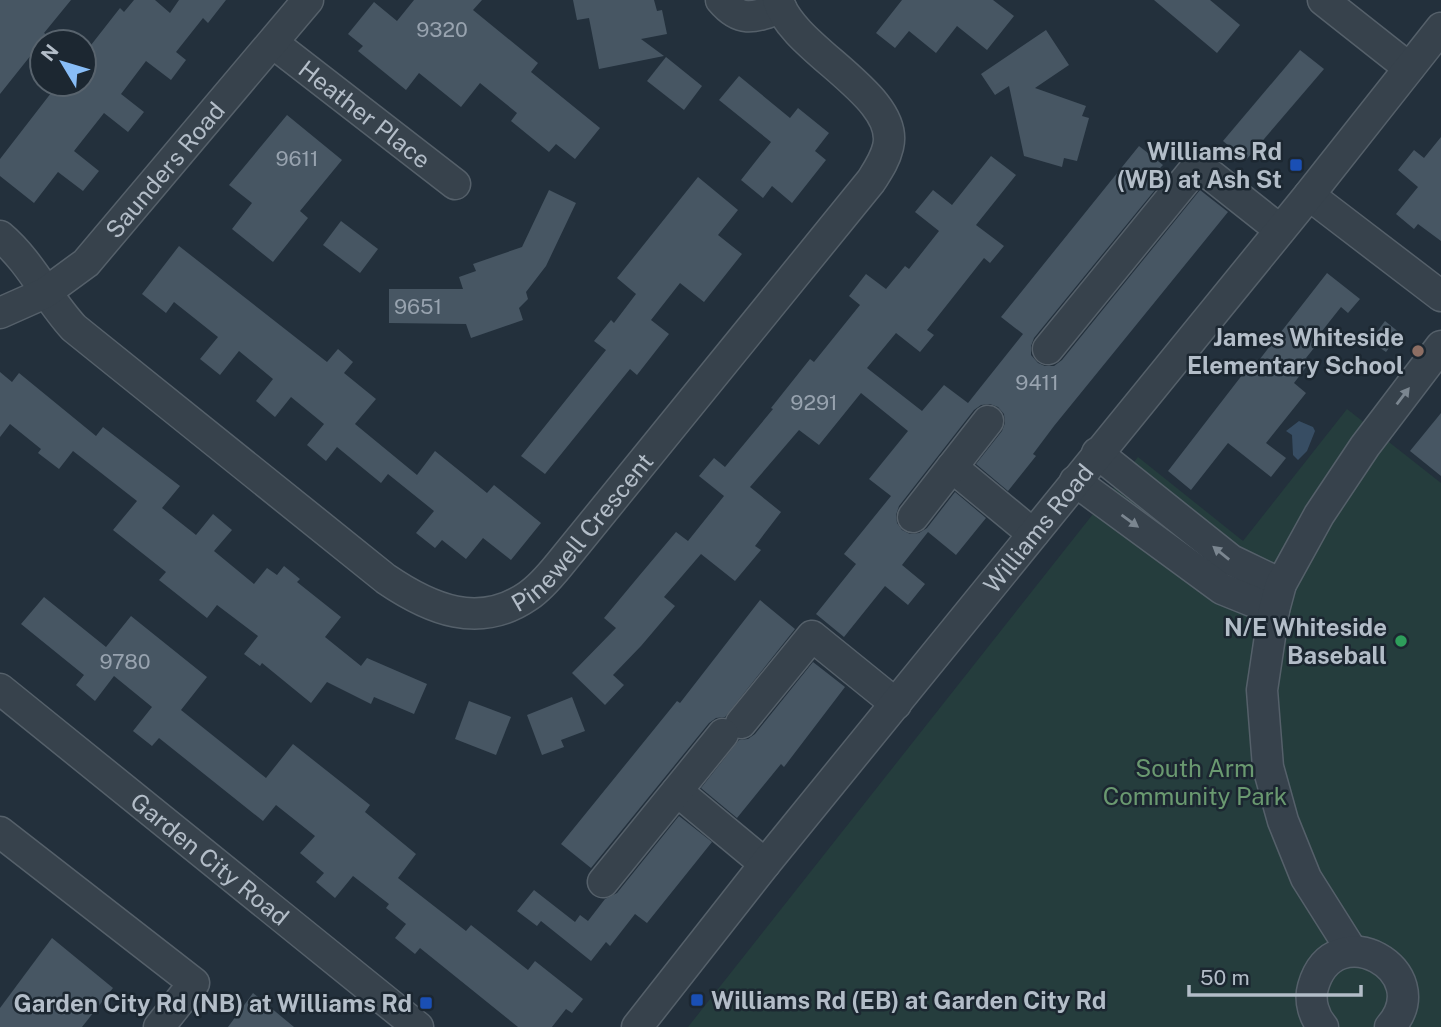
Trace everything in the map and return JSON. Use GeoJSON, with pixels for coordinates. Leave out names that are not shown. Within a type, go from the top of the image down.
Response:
{"type":"FeatureCollection","features":[{"type":"Feature","properties":{"kind":"street","name":"Saunders Road"},"geometry":{"type":"LineString","coordinates":[[0,313],[45,293],[86,263],[308,0]]}},
{"type":"Feature","properties":{"kind":"street"},"geometry":{"type":"LineString","coordinates":[[721,0],[728,8],[742,16],[753,18],[780,4]]}},
{"type":"Feature","properties":{"kind":"street"},"geometry":{"type":"LineString","coordinates":[[1323,0],[1409,68]]}},
{"type":"Feature","properties":{"kind":"street","name":"Pinewell Crescent"},"geometry":{"type":"LineString","coordinates":[[0,236],[22,258],[45,293],[74,328],[386,579],[438,608],[484,614],[510,606],[528,596],[559,565],[871,181],[883,161],[889,145],[888,132],[880,113],[862,89],[792,27],[780,4]]}},
{"type":"Feature","properties":{"kind":"street","name":"Williams Road"},"geometry":{"type":"LineString","coordinates":[[637,1027],[765,864],[1309,195],[1441,28]]}},
{"type":"Feature","properties":{"kind":"street","name":"Heather Place"},"geometry":{"type":"LineString","coordinates":[[273,43],[455,184]]}},
{"type":"Feature","properties":{"kind":"street"},"geometry":{"type":"LineString","coordinates":[[1048,349],[1198,164],[1280,230]]}},
{"type":"Feature","properties":{"kind":"street"},"geometry":{"type":"LineString","coordinates":[[1309,195],[1441,296]]}},
{"type":"Feature","properties":{"kind":"street"},"geometry":{"type":"LineString","coordinates":[[1352,951],[1306,877],[1283,821],[1268,767],[1262,690],[1278,597],[1319,515],[1365,446],[1441,346]]}},
{"type":"Feature","properties":{"kind":"street"},"geometry":{"type":"LineString","coordinates":[[913,517],[988,421]]}},
{"type":"Feature","properties":{"kind":"street"},"geometry":{"type":"LineString","coordinates":[[1097,453],[1278,597]]}},
{"type":"Feature","properties":{"kind":"street"},"geometry":{"type":"LineString","coordinates":[[952,467],[1033,534]]}},
{"type":"Feature","properties":{"kind":"street"},"geometry":{"type":"LineString","coordinates":[[1075,481],[1222,589],[1278,597]]}},
{"type":"Feature","properties":{"kind":"street"},"geometry":{"type":"LineString","coordinates":[[603,882],[677,791],[812,636],[896,704]]}},
{"type":"Feature","properties":{"kind":"street","name":"Garden City Road"},"geometry":{"type":"LineString","coordinates":[[0,689],[418,1027]]}},
{"type":"Feature","properties":{"kind":"street"},"geometry":{"type":"LineString","coordinates":[[677,791],[765,864]]}},
{"type":"Feature","properties":{"kind":"street"},"geometry":{"type":"LineString","coordinates":[[0,832],[194,983],[159,1027]]}},
{"type":"Feature","properties":{"kind":"street"},"geometry":{"type":"LineString","coordinates":[[1323,1027],[1312,1008],[1311,992],[1316,978],[1324,965],[1337,956],[1352,951],[1367,952],[1380,957],[1391,966],[1399,979],[1403,993],[1401,1007],[1391,1027]]}},
{"type":"Feature","properties":{"kind":"green space","name":"South Arm Community Park"},"geometry":{"type":"Polygon","coordinates":[[[1347,409],[1441,483],[1441,1027],[688,1027],[1138,457],[1243,541],[1347,409]]]}},
{"type":"Feature","properties":{"kind":"water"},"geometry":{"type":"Polygon","coordinates":[[[1299,421],[1313,427],[1315,431],[1307,451],[1298,460],[1293,455],[1292,435],[1286,431],[1299,421]]]}},
{"type":"Feature","properties":{"kind":"building"},"geometry":{"type":"Polygon","coordinates":[[[0,0],[71,0],[48,28],[28,28],[28,59],[0,94],[0,0]]]}},
{"type":"Feature","properties":{"kind":"building"},"geometry":{"type":"Polygon","coordinates":[[[134,0],[155,0],[170,13],[179,0],[226,0],[208,23],[203,18],[176,52],[186,60],[171,80],[146,61],[121,94],[144,112],[128,132],[104,113],[74,151],[99,171],[83,191],[58,172],[34,203],[0,176],[0,159],[47,98],[98,98],[98,36],[120,8],[124,12],[134,0]]]}},
{"type":"Feature","properties":{"kind":"building"},"geometry":{"type":"Polygon","coordinates":[[[414,0],[482,0],[473,10],[538,63],[531,72],[600,128],[575,159],[556,144],[549,152],[511,121],[517,113],[480,83],[461,107],[419,73],[406,90],[358,51],[363,46],[348,34],[374,2],[397,21],[414,0]]]}},
{"type":"Feature","properties":{"kind":"building"},"geometry":{"type":"Polygon","coordinates":[[[573,0],[654,0],[657,11],[662,10],[667,34],[641,39],[664,56],[599,69],[589,18],[577,20],[573,0]]]}},
{"type":"Feature","properties":{"kind":"building"},"geometry":{"type":"Polygon","coordinates":[[[902,0],[993,0],[1014,16],[987,50],[957,26],[936,53],[909,31],[895,48],[876,33],[902,0]]]}},
{"type":"Feature","properties":{"kind":"building"},"geometry":{"type":"Polygon","coordinates":[[[1154,0],[1210,0],[1240,25],[1217,53],[1154,0]]]}},
{"type":"Feature","properties":{"kind":"building"},"geometry":{"type":"Polygon","coordinates":[[[1046,30],[1069,65],[1035,88],[1086,106],[1082,116],[1089,118],[1077,161],[1064,158],[1062,167],[1024,156],[1009,86],[995,95],[981,74],[1046,30]]]}},
{"type":"Feature","properties":{"kind":"building"},"geometry":{"type":"Polygon","coordinates":[[[1300,50],[1324,69],[1246,160],[1223,141],[1300,50]]]}},
{"type":"Feature","properties":{"kind":"building"},"geometry":{"type":"Polygon","coordinates":[[[666,57],[702,86],[684,110],[647,81],[666,57]]]}},
{"type":"Feature","properties":{"kind":"building"},"geometry":{"type":"Polygon","coordinates":[[[739,76],[790,118],[798,108],[829,133],[815,151],[826,160],[792,203],[772,186],[763,198],[741,180],[771,142],[719,100],[739,76]]]}},
{"type":"Feature","properties":{"kind":"building"},"geometry":{"type":"Polygon","coordinates":[[[287,115],[342,160],[300,211],[308,218],[273,262],[232,229],[252,203],[229,185],[287,115]]]}},
{"type":"Feature","properties":{"kind":"building"},"geometry":{"type":"Polygon","coordinates":[[[1441,137],[1441,241],[1418,224],[1414,229],[1396,214],[1418,187],[1398,170],[1414,150],[1424,158],[1441,137]]]}},
{"type":"Feature","properties":{"kind":"building"},"geometry":{"type":"Polygon","coordinates":[[[1139,146],[1163,165],[1160,168],[1168,174],[1034,338],[1031,355],[1038,363],[1054,366],[1062,360],[1200,190],[1228,212],[1054,426],[1033,454],[1036,456],[1008,491],[976,464],[1002,431],[1004,414],[998,407],[990,404],[981,405],[974,410],[899,506],[896,515],[902,530],[910,534],[919,533],[927,528],[955,492],[986,518],[956,555],[928,532],[902,565],[925,584],[908,605],[885,586],[844,637],[816,614],[856,564],[844,554],[891,496],[869,479],[908,431],[861,393],[819,445],[799,430],[750,487],[781,512],[755,546],[761,550],[735,581],[701,554],[664,597],[675,606],[613,675],[624,685],[605,705],[572,673],[616,628],[604,618],[676,532],[688,541],[724,496],[699,476],[714,458],[725,467],[810,359],[814,362],[860,305],[849,296],[866,274],[886,289],[905,266],[909,269],[939,231],[915,212],[933,190],[952,205],[991,156],[1016,175],[976,225],[1004,246],[990,263],[984,258],[927,330],[934,335],[920,352],[896,333],[867,368],[922,411],[944,385],[968,403],[1023,334],[1001,317],[1139,146]]]}},
{"type":"Feature","properties":{"kind":"building"},"geometry":{"type":"Polygon","coordinates":[[[698,177],[738,210],[718,235],[742,254],[704,302],[680,283],[651,320],[669,334],[637,375],[630,369],[545,474],[521,456],[606,350],[594,341],[611,320],[614,323],[636,294],[617,278],[698,177]]]}},
{"type":"Feature","properties":{"kind":"building"},"geometry":{"type":"Polygon","coordinates":[[[549,190],[576,203],[546,266],[526,292],[528,299],[519,308],[523,320],[471,338],[466,324],[389,323],[389,289],[463,289],[459,277],[476,271],[473,264],[522,247],[549,190]]]}},
{"type":"Feature","properties":{"kind":"building"},"geometry":{"type":"Polygon","coordinates":[[[341,221],[378,249],[360,273],[323,245],[341,221]]]}},
{"type":"Feature","properties":{"kind":"building"},"geometry":{"type":"Polygon","coordinates":[[[179,246],[327,362],[338,349],[353,362],[344,373],[376,399],[355,424],[417,475],[435,451],[487,493],[494,485],[541,523],[511,560],[483,538],[466,559],[442,540],[435,548],[416,533],[434,511],[388,474],[381,483],[337,447],[326,461],[307,445],[324,424],[291,397],[275,417],[256,401],[273,379],[239,351],[220,375],[200,359],[218,337],[174,302],[166,313],[142,294],[179,246]]]}},
{"type":"Feature","properties":{"kind":"building"},"geometry":{"type":"Polygon","coordinates":[[[1327,273],[1360,299],[1348,313],[1341,307],[1311,345],[1314,348],[1306,358],[1310,362],[1294,383],[1306,393],[1266,443],[1286,458],[1271,477],[1228,443],[1191,490],[1168,471],[1246,370],[1249,373],[1327,273]]]}},
{"type":"Feature","properties":{"kind":"building"},"geometry":{"type":"Polygon","coordinates":[[[1385,321],[1400,333],[1386,352],[1370,341],[1385,321]]]}},
{"type":"Feature","properties":{"kind":"building"},"geometry":{"type":"Polygon","coordinates":[[[0,372],[12,382],[19,373],[96,436],[103,427],[180,486],[162,508],[196,535],[213,514],[232,530],[214,551],[254,584],[267,568],[277,575],[284,566],[300,579],[297,582],[341,617],[325,637],[361,666],[367,658],[427,684],[414,714],[374,697],[371,704],[327,682],[311,703],[262,663],[260,666],[244,654],[258,636],[217,605],[207,618],[159,580],[166,572],[113,530],[137,501],[73,451],[59,469],[38,453],[41,449],[10,424],[0,437],[0,372]]]}},
{"type":"Feature","properties":{"kind":"building"},"geometry":{"type":"Polygon","coordinates":[[[1441,413],[1441,476],[1410,451],[1441,413]]]}},
{"type":"Feature","properties":{"kind":"building"},"geometry":{"type":"Polygon","coordinates":[[[44,597],[106,647],[131,616],[207,677],[181,710],[266,778],[293,744],[370,805],[365,812],[416,854],[398,878],[466,931],[471,925],[528,970],[535,961],[583,999],[572,1013],[566,1009],[552,1027],[518,1027],[420,948],[415,954],[395,938],[406,924],[386,908],[389,904],[353,876],[335,898],[316,882],[324,873],[300,853],[315,836],[276,805],[263,821],[159,738],[152,746],[133,731],[152,707],[114,676],[95,701],[76,685],[84,675],[21,624],[44,597]]]}},
{"type":"Feature","properties":{"kind":"building"},"geometry":{"type":"Polygon","coordinates":[[[760,600],[795,629],[725,717],[716,718],[709,723],[591,868],[561,844],[677,701],[680,703],[760,600]]]}},
{"type":"Feature","properties":{"kind":"building"},"geometry":{"type":"Polygon","coordinates":[[[813,662],[845,687],[784,767],[781,764],[737,818],[701,788],[739,740],[748,739],[755,734],[813,662]]]}},
{"type":"Feature","properties":{"kind":"building"},"geometry":{"type":"Polygon","coordinates":[[[572,697],[585,731],[561,740],[564,747],[542,755],[527,715],[572,697]]]}},
{"type":"Feature","properties":{"kind":"building"},"geometry":{"type":"Polygon","coordinates":[[[469,701],[511,717],[496,755],[455,739],[469,701]]]}},
{"type":"Feature","properties":{"kind":"building"},"geometry":{"type":"Polygon","coordinates":[[[679,816],[712,842],[647,923],[635,914],[610,946],[606,942],[591,961],[541,921],[537,926],[517,911],[534,890],[575,922],[580,915],[588,921],[605,899],[617,893],[679,816]]]}},
{"type":"Feature","properties":{"kind":"building"},"geometry":{"type":"Polygon","coordinates":[[[52,938],[113,988],[82,1027],[0,1027],[0,1008],[52,938]]]}},
{"type":"Feature","properties":{"kind":"building"},"geometry":{"type":"Polygon","coordinates":[[[253,993],[294,1027],[228,1027],[253,993]]]}},
{"type":"Feature","properties":{"kind":"place","name":"Williams Rd (WB) at Ash St"},"geometry":{"type":"Point","coordinates":[1296,165]}},
{"type":"Feature","properties":{"kind":"place","name":"James Whiteside Elementary School"},"geometry":{"type":"Point","coordinates":[1418,351]}},
{"type":"Feature","properties":{"kind":"place","name":"N/E Whiteside Baseball"},"geometry":{"type":"Point","coordinates":[1401,641]}},
{"type":"Feature","properties":{"kind":"place","name":"Williams Rd (EB) at Garden City Rd"},"geometry":{"type":"Point","coordinates":[697,1000]}},
{"type":"Feature","properties":{"kind":"place","name":"Garden City Rd (NB) at Williams Rd"},"geometry":{"type":"Point","coordinates":[426,1003]}}]}
